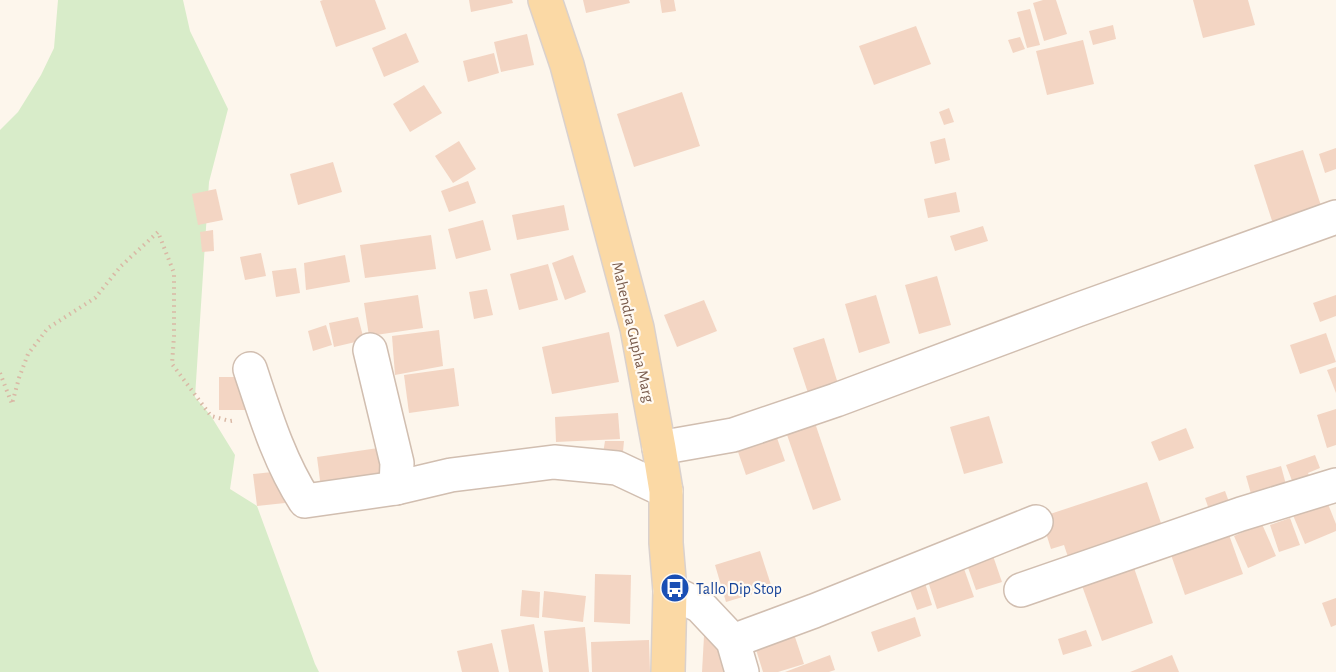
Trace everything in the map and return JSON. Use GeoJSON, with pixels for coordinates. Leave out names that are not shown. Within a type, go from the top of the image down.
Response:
{"type":"FeatureCollection","features":[{"type":"Feature","properties":{"kind":"main road","name":"Mahendra Gupha Marg"},"geometry":{"type":"LineString","coordinates":[[545,0],[567,65],[637,328],[659,448],[666,491],[666,543],[670,591],[668,672]]}},
{"type":"Feature","properties":{"kind":"street"},"geometry":{"type":"LineString","coordinates":[[659,448],[733,435],[837,400],[1077,310],[1336,217]]}},
{"type":"Feature","properties":{"kind":"street"},"geometry":{"type":"LineString","coordinates":[[370,350],[397,463],[396,488]]}},
{"type":"Feature","properties":{"kind":"street"},"geometry":{"type":"LineString","coordinates":[[250,369],[266,420],[293,482],[305,501],[396,488],[451,476],[554,462],[616,468],[666,491]]}},
{"type":"Feature","properties":{"kind":"street"},"geometry":{"type":"LineString","coordinates":[[1021,590],[1240,514],[1336,485]]}},
{"type":"Feature","properties":{"kind":"street"},"geometry":{"type":"LineString","coordinates":[[733,641],[1036,522]]}},
{"type":"Feature","properties":{"kind":"street"},"geometry":{"type":"LineString","coordinates":[[670,591],[700,606],[733,641],[742,672]]}},
{"type":"Feature","properties":{"kind":"path"},"geometry":{"type":"LineString","coordinates":[[0,373],[12,404],[28,354],[48,328],[95,298],[121,266],[158,232],[174,273],[172,364],[211,416],[230,421],[266,420]]}},
{"type":"Feature","properties":{"kind":"green space"},"geometry":{"type":"Polygon","coordinates":[[[58,0],[183,0],[190,31],[228,109],[209,182],[195,397],[211,416],[235,455],[230,489],[257,506],[319,672],[0,672],[0,130],[18,112],[41,75],[54,48],[58,0]]]}},
{"type":"Feature","properties":{"kind":"building"},"geometry":{"type":"Polygon","coordinates":[[[375,0],[386,29],[336,47],[320,1],[375,0]]]}},
{"type":"Feature","properties":{"kind":"building"},"geometry":{"type":"Polygon","coordinates":[[[469,0],[512,0],[513,3],[471,12],[469,0]]]}},
{"type":"Feature","properties":{"kind":"building"},"geometry":{"type":"Polygon","coordinates":[[[583,0],[629,0],[630,3],[586,13],[583,0]]]}},
{"type":"Feature","properties":{"kind":"building"},"geometry":{"type":"Polygon","coordinates":[[[660,0],[674,0],[676,11],[662,13],[660,0]]]}},
{"type":"Feature","properties":{"kind":"building"},"geometry":{"type":"Polygon","coordinates":[[[1056,0],[1067,34],[1044,41],[1033,3],[1056,0]]]}},
{"type":"Feature","properties":{"kind":"building"},"geometry":{"type":"Polygon","coordinates":[[[1193,0],[1248,0],[1255,25],[1203,38],[1193,0]]]}},
{"type":"Feature","properties":{"kind":"building"},"geometry":{"type":"Polygon","coordinates":[[[1030,9],[1040,45],[1027,48],[1017,12],[1030,9]]]}},
{"type":"Feature","properties":{"kind":"building"},"geometry":{"type":"Polygon","coordinates":[[[1113,25],[1116,39],[1093,45],[1089,31],[1113,25]]]}},
{"type":"Feature","properties":{"kind":"building"},"geometry":{"type":"Polygon","coordinates":[[[916,26],[931,64],[874,85],[859,46],[916,26]]]}},
{"type":"Feature","properties":{"kind":"building"},"geometry":{"type":"Polygon","coordinates":[[[406,33],[419,62],[384,77],[372,48],[406,33]]]}},
{"type":"Feature","properties":{"kind":"building"},"geometry":{"type":"Polygon","coordinates":[[[527,34],[534,65],[501,72],[494,42],[527,34]]]}},
{"type":"Feature","properties":{"kind":"building"},"geometry":{"type":"Polygon","coordinates":[[[1020,37],[1025,49],[1013,53],[1008,40],[1020,37]]]}},
{"type":"Feature","properties":{"kind":"building"},"geometry":{"type":"Polygon","coordinates":[[[1083,40],[1094,84],[1047,95],[1036,51],[1083,40]]]}},
{"type":"Feature","properties":{"kind":"building"},"geometry":{"type":"Polygon","coordinates":[[[494,53],[499,73],[468,82],[463,61],[494,53]]]}},
{"type":"Feature","properties":{"kind":"building"},"geometry":{"type":"Polygon","coordinates":[[[424,85],[442,113],[410,132],[393,104],[424,85]]]}},
{"type":"Feature","properties":{"kind":"building"},"geometry":{"type":"Polygon","coordinates":[[[682,92],[700,146],[634,167],[617,114],[682,92]]]}},
{"type":"Feature","properties":{"kind":"building"},"geometry":{"type":"Polygon","coordinates":[[[949,108],[954,122],[944,125],[939,112],[949,108]]]}},
{"type":"Feature","properties":{"kind":"building"},"geometry":{"type":"Polygon","coordinates":[[[945,138],[950,160],[935,164],[930,142],[945,138]]]}},
{"type":"Feature","properties":{"kind":"building"},"geometry":{"type":"Polygon","coordinates":[[[459,141],[476,169],[453,183],[435,156],[459,141]]]}},
{"type":"Feature","properties":{"kind":"building"},"geometry":{"type":"Polygon","coordinates":[[[1336,148],[1336,169],[1325,173],[1319,154],[1336,148]]]}},
{"type":"Feature","properties":{"kind":"building"},"geometry":{"type":"Polygon","coordinates":[[[1303,150],[1324,215],[1275,230],[1254,165],[1303,150]]]}},
{"type":"Feature","properties":{"kind":"building"},"geometry":{"type":"Polygon","coordinates":[[[333,162],[342,192],[298,205],[290,174],[333,162]]]}},
{"type":"Feature","properties":{"kind":"building"},"geometry":{"type":"Polygon","coordinates":[[[468,181],[476,203],[449,212],[441,191],[468,181]]]}},
{"type":"Feature","properties":{"kind":"building"},"geometry":{"type":"Polygon","coordinates":[[[216,189],[223,220],[198,225],[192,194],[216,189]]]}},
{"type":"Feature","properties":{"kind":"building"},"geometry":{"type":"Polygon","coordinates":[[[956,192],[960,212],[928,218],[924,199],[956,192]]]}},
{"type":"Feature","properties":{"kind":"building"},"geometry":{"type":"Polygon","coordinates":[[[564,205],[569,230],[517,240],[512,215],[564,205]]]}},
{"type":"Feature","properties":{"kind":"building"},"geometry":{"type":"Polygon","coordinates":[[[483,220],[491,250],[456,259],[448,229],[483,220]]]}},
{"type":"Feature","properties":{"kind":"building"},"geometry":{"type":"Polygon","coordinates":[[[983,226],[988,241],[955,251],[950,236],[983,226]]]}},
{"type":"Feature","properties":{"kind":"building"},"geometry":{"type":"Polygon","coordinates":[[[213,230],[214,251],[202,252],[200,232],[213,230]]]}},
{"type":"Feature","properties":{"kind":"building"},"geometry":{"type":"Polygon","coordinates":[[[431,235],[436,269],[365,278],[360,245],[431,235]]]}},
{"type":"Feature","properties":{"kind":"building"},"geometry":{"type":"Polygon","coordinates":[[[261,253],[266,276],[245,280],[240,257],[261,253]]]}},
{"type":"Feature","properties":{"kind":"building"},"geometry":{"type":"Polygon","coordinates":[[[345,255],[350,282],[306,290],[304,263],[345,255]]]}},
{"type":"Feature","properties":{"kind":"building"},"geometry":{"type":"Polygon","coordinates":[[[573,255],[586,292],[565,300],[552,263],[573,255]]]}},
{"type":"Feature","properties":{"kind":"building"},"geometry":{"type":"Polygon","coordinates":[[[548,264],[558,300],[519,310],[510,274],[548,264]]]}},
{"type":"Feature","properties":{"kind":"building"},"geometry":{"type":"Polygon","coordinates":[[[296,268],[300,293],[276,297],[272,271],[296,268]]]}},
{"type":"Feature","properties":{"kind":"building"},"geometry":{"type":"Polygon","coordinates":[[[937,276],[951,325],[919,334],[905,285],[937,276]]]}},
{"type":"Feature","properties":{"kind":"building"},"geometry":{"type":"Polygon","coordinates":[[[487,289],[493,315],[474,319],[469,292],[487,289]]]}},
{"type":"Feature","properties":{"kind":"building"},"geometry":{"type":"Polygon","coordinates":[[[418,295],[423,328],[369,336],[364,303],[418,295]]]}},
{"type":"Feature","properties":{"kind":"building"},"geometry":{"type":"Polygon","coordinates":[[[876,295],[890,343],[859,353],[845,304],[876,295]]]}},
{"type":"Feature","properties":{"kind":"building"},"geometry":{"type":"Polygon","coordinates":[[[1336,295],[1336,316],[1320,322],[1313,303],[1336,295]]]}},
{"type":"Feature","properties":{"kind":"building"},"geometry":{"type":"Polygon","coordinates":[[[704,300],[717,331],[677,347],[664,315],[704,300]]]}},
{"type":"Feature","properties":{"kind":"building"},"geometry":{"type":"Polygon","coordinates":[[[358,317],[364,340],[334,347],[329,323],[358,317]]]}},
{"type":"Feature","properties":{"kind":"building"},"geometry":{"type":"Polygon","coordinates":[[[326,325],[332,345],[313,351],[308,331],[326,325]]]}},
{"type":"Feature","properties":{"kind":"building"},"geometry":{"type":"Polygon","coordinates":[[[439,330],[443,366],[395,375],[392,336],[439,330]]]}},
{"type":"Feature","properties":{"kind":"building"},"geometry":{"type":"Polygon","coordinates":[[[609,332],[619,382],[552,394],[542,347],[609,332]]]}},
{"type":"Feature","properties":{"kind":"building"},"geometry":{"type":"Polygon","coordinates":[[[1326,333],[1336,362],[1300,374],[1290,345],[1326,333]]]}},
{"type":"Feature","properties":{"kind":"building"},"geometry":{"type":"Polygon","coordinates":[[[824,338],[838,384],[808,393],[793,348],[824,338]]]}},
{"type":"Feature","properties":{"kind":"building"},"geometry":{"type":"Polygon","coordinates":[[[1336,367],[1336,393],[1327,370],[1336,367]]]}},
{"type":"Feature","properties":{"kind":"building"},"geometry":{"type":"Polygon","coordinates":[[[454,368],[459,406],[409,413],[404,375],[454,368]]]}},
{"type":"Feature","properties":{"kind":"building"},"geometry":{"type":"Polygon","coordinates":[[[219,377],[250,377],[250,410],[219,410],[219,377]]]}},
{"type":"Feature","properties":{"kind":"building"},"geometry":{"type":"Polygon","coordinates":[[[1336,409],[1336,445],[1327,448],[1317,415],[1336,409]]]}},
{"type":"Feature","properties":{"kind":"building"},"geometry":{"type":"Polygon","coordinates":[[[618,413],[620,439],[556,442],[555,417],[618,413]]]}},
{"type":"Feature","properties":{"kind":"building"},"geometry":{"type":"Polygon","coordinates":[[[989,416],[1003,463],[964,474],[950,427],[989,416]]]}},
{"type":"Feature","properties":{"kind":"building"},"geometry":{"type":"Polygon","coordinates":[[[814,420],[841,500],[813,510],[785,429],[814,420]]]}},
{"type":"Feature","properties":{"kind":"building"},"geometry":{"type":"Polygon","coordinates":[[[1186,428],[1194,448],[1159,461],[1151,442],[1186,428]]]}},
{"type":"Feature","properties":{"kind":"building"},"geometry":{"type":"Polygon","coordinates":[[[776,435],[785,461],[746,475],[737,449],[776,435]]]}},
{"type":"Feature","properties":{"kind":"building"},"geometry":{"type":"Polygon","coordinates":[[[605,441],[624,441],[622,462],[602,460],[605,441]]]}},
{"type":"Feature","properties":{"kind":"building"},"geometry":{"type":"Polygon","coordinates":[[[385,447],[391,483],[322,496],[317,457],[385,447]]]}},
{"type":"Feature","properties":{"kind":"building"},"geometry":{"type":"Polygon","coordinates":[[[1315,455],[1320,468],[1308,473],[1313,485],[1296,491],[1286,465],[1315,455]]]}},
{"type":"Feature","properties":{"kind":"building"},"geometry":{"type":"Polygon","coordinates":[[[1281,466],[1288,492],[1253,501],[1246,476],[1281,466]]]}},
{"type":"Feature","properties":{"kind":"building"},"geometry":{"type":"Polygon","coordinates":[[[281,471],[285,503],[257,506],[253,474],[281,471]]]}},
{"type":"Feature","properties":{"kind":"building"},"geometry":{"type":"Polygon","coordinates":[[[1147,482],[1162,526],[1068,557],[1064,545],[1051,549],[1041,517],[1147,482]]]}},
{"type":"Feature","properties":{"kind":"building"},"geometry":{"type":"Polygon","coordinates":[[[1225,491],[1232,510],[1212,518],[1205,498],[1225,491]]]}},
{"type":"Feature","properties":{"kind":"building"},"geometry":{"type":"Polygon","coordinates":[[[1324,494],[1336,524],[1336,531],[1305,544],[1290,508],[1324,494]]]}},
{"type":"Feature","properties":{"kind":"building"},"geometry":{"type":"Polygon","coordinates":[[[1290,518],[1300,545],[1279,552],[1270,525],[1290,518]]]}},
{"type":"Feature","properties":{"kind":"building"},"geometry":{"type":"Polygon","coordinates":[[[1262,524],[1276,556],[1248,568],[1234,536],[1262,524]]]}},
{"type":"Feature","properties":{"kind":"building"},"geometry":{"type":"Polygon","coordinates":[[[1228,532],[1243,574],[1185,595],[1170,552],[1228,532]]]}},
{"type":"Feature","properties":{"kind":"building"},"geometry":{"type":"Polygon","coordinates":[[[760,551],[772,588],[726,602],[715,565],[760,551]]]}},
{"type":"Feature","properties":{"kind":"building"},"geometry":{"type":"Polygon","coordinates":[[[992,553],[1002,582],[976,590],[966,562],[992,553]]]}},
{"type":"Feature","properties":{"kind":"building"},"geometry":{"type":"Polygon","coordinates":[[[962,563],[974,597],[937,609],[926,575],[962,563]]]}},
{"type":"Feature","properties":{"kind":"building"},"geometry":{"type":"Polygon","coordinates":[[[1133,565],[1153,623],[1102,641],[1081,583],[1133,565]]]}},
{"type":"Feature","properties":{"kind":"building"},"geometry":{"type":"Polygon","coordinates":[[[595,574],[631,575],[630,624],[594,622],[595,574]]]}},
{"type":"Feature","properties":{"kind":"building"},"geometry":{"type":"Polygon","coordinates":[[[923,577],[932,605],[917,610],[907,582],[923,577]]]}},
{"type":"Feature","properties":{"kind":"building"},"geometry":{"type":"Polygon","coordinates":[[[522,590],[540,592],[539,618],[520,616],[522,590]]]}},
{"type":"Feature","properties":{"kind":"building"},"geometry":{"type":"Polygon","coordinates":[[[544,591],[586,596],[583,622],[542,617],[544,591]]]}},
{"type":"Feature","properties":{"kind":"building"},"geometry":{"type":"Polygon","coordinates":[[[1336,598],[1336,625],[1331,627],[1322,603],[1336,598]]]}},
{"type":"Feature","properties":{"kind":"building"},"geometry":{"type":"Polygon","coordinates":[[[915,617],[921,636],[878,652],[871,632],[915,617]]]}},
{"type":"Feature","properties":{"kind":"building"},"geometry":{"type":"Polygon","coordinates":[[[534,624],[543,672],[509,672],[501,630],[534,624]]]}},
{"type":"Feature","properties":{"kind":"building"},"geometry":{"type":"Polygon","coordinates":[[[585,627],[589,672],[549,672],[544,631],[585,627]]]}},
{"type":"Feature","properties":{"kind":"building"},"geometry":{"type":"Polygon","coordinates":[[[792,628],[804,664],[778,672],[763,672],[753,640],[792,628]]]}},
{"type":"Feature","properties":{"kind":"building"},"geometry":{"type":"Polygon","coordinates":[[[1086,630],[1092,646],[1063,655],[1058,639],[1086,630]]]}},
{"type":"Feature","properties":{"kind":"building"},"geometry":{"type":"Polygon","coordinates":[[[720,634],[731,672],[702,672],[704,636],[720,634]]]}},
{"type":"Feature","properties":{"kind":"building"},"geometry":{"type":"Polygon","coordinates":[[[649,640],[650,672],[592,672],[591,642],[649,640]]]}},
{"type":"Feature","properties":{"kind":"building"},"geometry":{"type":"Polygon","coordinates":[[[492,643],[499,672],[462,672],[457,651],[492,643]]]}},
{"type":"Feature","properties":{"kind":"building"},"geometry":{"type":"Polygon","coordinates":[[[830,655],[835,670],[785,672],[830,655]]]}},
{"type":"Feature","properties":{"kind":"building"},"geometry":{"type":"Polygon","coordinates":[[[1172,655],[1179,672],[1130,672],[1172,655]]]}},
{"type":"Feature","properties":{"kind":"place","name":"Tallo Dip Stop"},"geometry":{"type":"Point","coordinates":[675,588]}}]}
